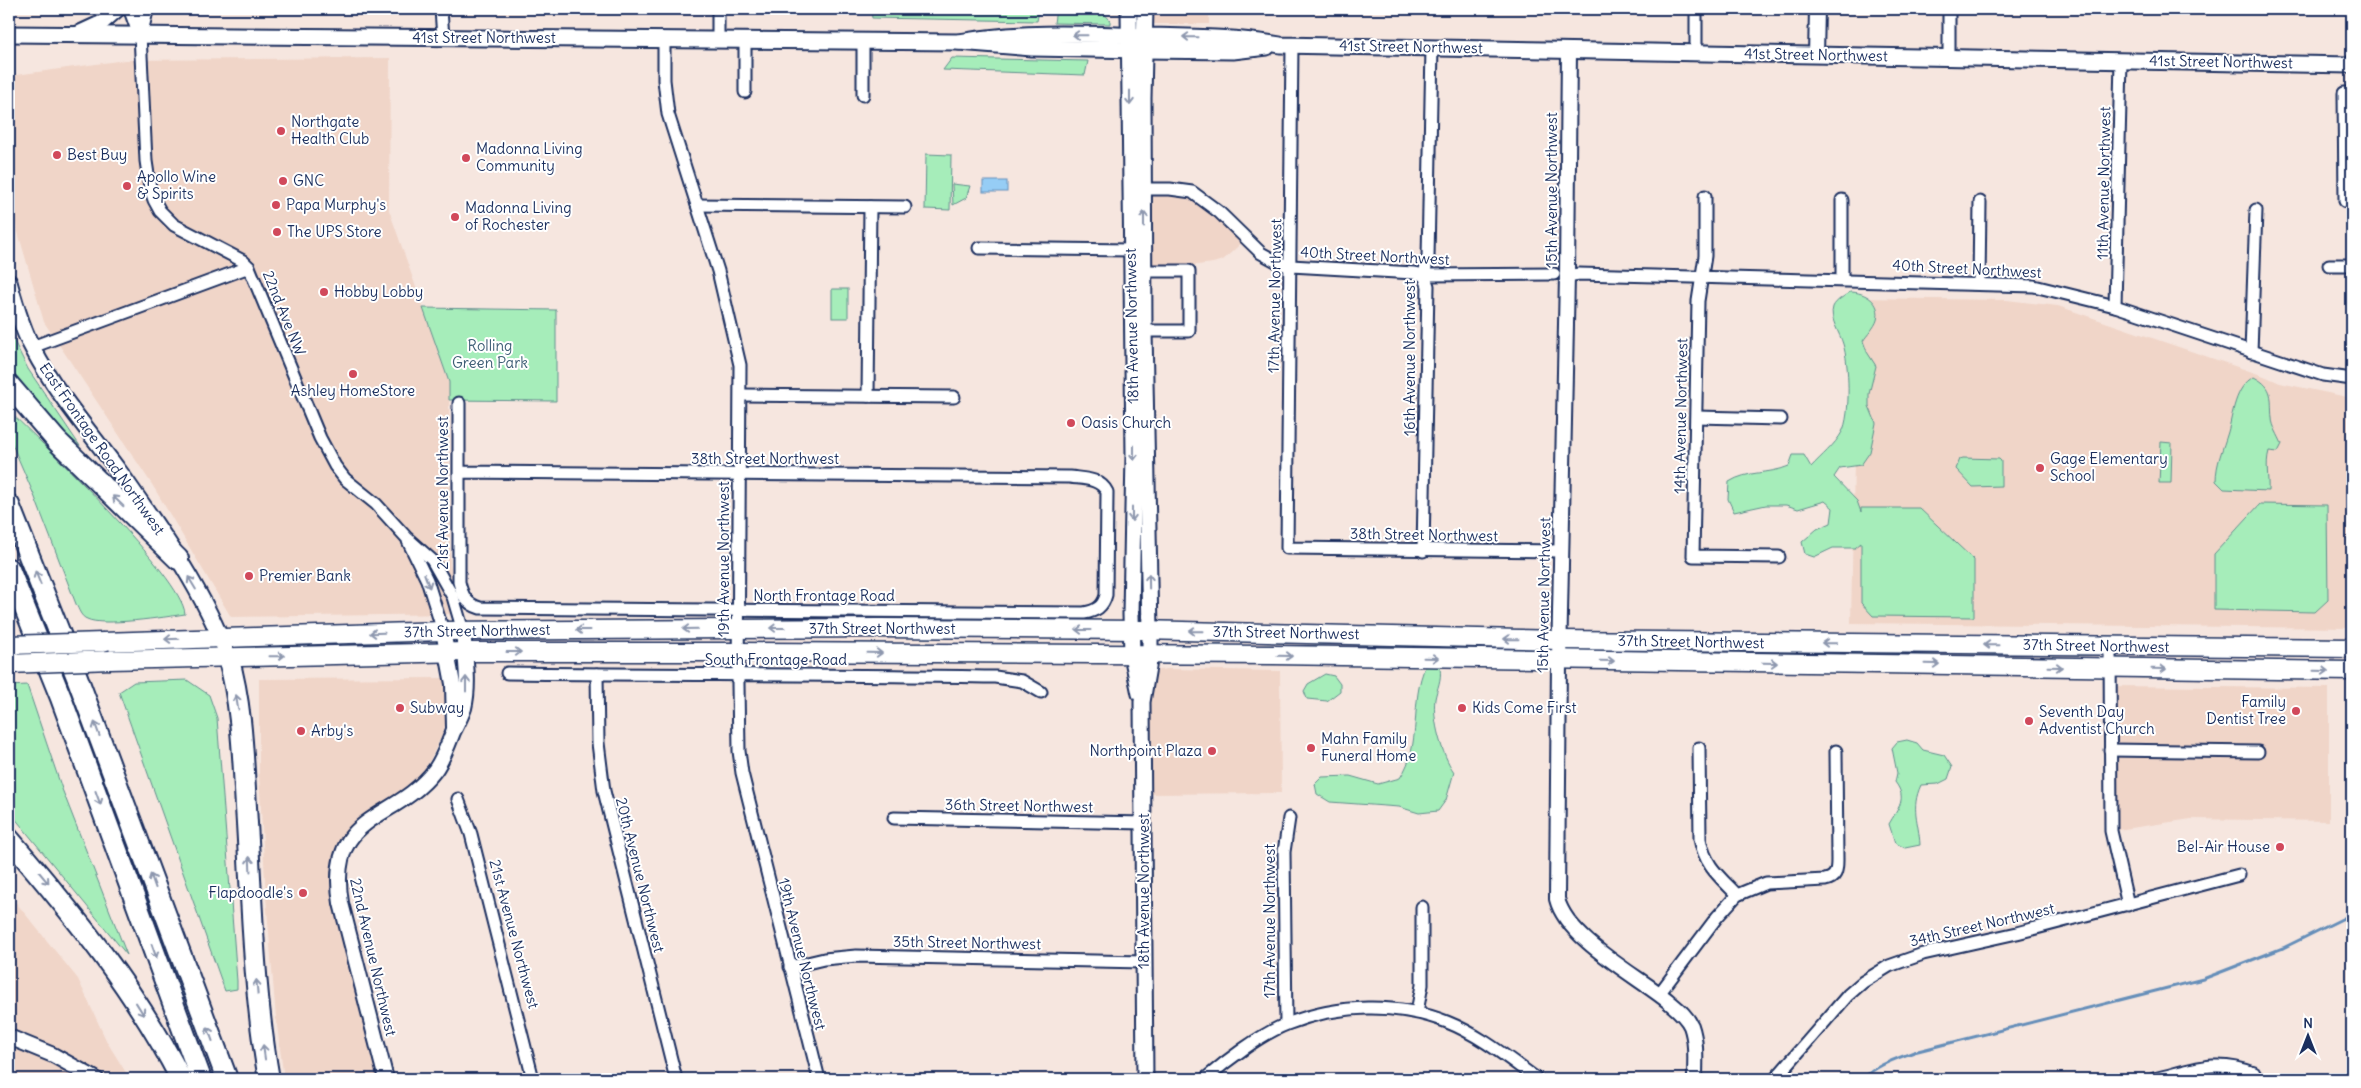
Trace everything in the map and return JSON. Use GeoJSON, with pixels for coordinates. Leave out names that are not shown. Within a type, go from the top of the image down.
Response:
{"type":"FeatureCollection","features":[{"type":"Feature","properties":{"kind":"highway"},"geometry":{"type":"LineString","coordinates":[[9,385],[57,441],[178,559]]}},
{"type":"Feature","properties":{"kind":"highway"},"geometry":{"type":"LineString","coordinates":[[9,505],[77,677],[227,1079]]}},
{"type":"Feature","properties":{"kind":"highway"},"geometry":{"type":"LineString","coordinates":[[9,569],[61,698],[201,1079]]}},
{"type":"Feature","properties":{"kind":"highway"},"geometry":{"type":"LineString","coordinates":[[9,574],[24,606]]}},
{"type":"Feature","properties":{"kind":"highway"},"geometry":{"type":"LineString","coordinates":[[228,657],[242,736],[254,948],[261,1025],[269,1079]]}},
{"type":"Feature","properties":{"kind":"highway"},"geometry":{"type":"LineString","coordinates":[[9,839],[107,958],[166,1051],[181,1079]]}},
{"type":"Feature","properties":{"kind":"main road","name":"18th Avenue Northwest"},"geometry":{"type":"LineString","coordinates":[[1129,9],[1137,189],[1144,271],[1150,630],[1150,655],[1142,702],[1145,1079]]}},
{"type":"Feature","properties":{"kind":"main road","name":"18th Avenue Northwest"},"geometry":{"type":"LineString","coordinates":[[1142,702],[1132,655],[1131,630],[1134,455],[1131,250],[1137,189],[1145,43],[1145,9]]}},
{"type":"Feature","properties":{"kind":"main road","name":"41st Street Northwest"},"geometry":{"type":"LineString","coordinates":[[9,34],[959,42],[990,36],[1032,34],[1145,43],[1235,38],[1286,45],[2352,64]]}},
{"type":"Feature","properties":{"kind":"main road","name":"East Frontage Road Northwest"},"geometry":{"type":"LineString","coordinates":[[9,282],[32,347],[52,381],[121,474],[178,559],[215,622],[221,637]]}},
{"type":"Feature","properties":{"kind":"main road","name":"37th Street Northwest"},"geometry":{"type":"LineString","coordinates":[[9,645],[443,631],[739,628],[1150,630],[1559,640],[2352,648]]}},
{"type":"Feature","properties":{"kind":"main road"},"geometry":{"type":"LineString","coordinates":[[221,637],[228,657]]}},
{"type":"Feature","properties":{"kind":"main road","name":"37th Street Northwest"},"geometry":{"type":"LineString","coordinates":[[9,664],[446,652],[739,652],[1150,655],[2352,671]]}},
{"type":"Feature","properties":{"kind":"street"},"geometry":{"type":"LineString","coordinates":[[77,34],[103,22],[118,9]]}},
{"type":"Feature","properties":{"kind":"street"},"geometry":{"type":"LineString","coordinates":[[131,9],[140,34]]}},
{"type":"Feature","properties":{"kind":"street"},"geometry":{"type":"LineString","coordinates":[[140,34],[146,9]]}},
{"type":"Feature","properties":{"kind":"street"},"geometry":{"type":"LineString","coordinates":[[441,9],[443,38]]}},
{"type":"Feature","properties":{"kind":"street"},"geometry":{"type":"LineString","coordinates":[[718,9],[718,40]]}},
{"type":"Feature","properties":{"kind":"street"},"geometry":{"type":"LineString","coordinates":[[1696,9],[1696,53]]}},
{"type":"Feature","properties":{"kind":"street"},"geometry":{"type":"LineString","coordinates":[[1816,55],[1817,9]]}},
{"type":"Feature","properties":{"kind":"street"},"geometry":{"type":"LineString","coordinates":[[1949,9],[1949,58]]}},
{"type":"Feature","properties":{"kind":"street","name":"22nd Ave NW"},"geometry":{"type":"LineString","coordinates":[[140,34],[146,161],[150,188],[154,200],[160,211],[174,225],[243,261],[249,267],[320,438],[336,466],[345,479],[376,504],[406,537]]}},
{"type":"Feature","properties":{"kind":"street","name":"19th Avenue Northwest"},"geometry":{"type":"LineString","coordinates":[[664,39],[664,80],[668,114],[718,271],[737,343],[740,365],[738,676],[739,751],[742,773],[819,1079]]}},
{"type":"Feature","properties":{"kind":"street"},"geometry":{"type":"LineString","coordinates":[[745,40],[745,92]]}},
{"type":"Feature","properties":{"kind":"street"},"geometry":{"type":"LineString","coordinates":[[863,41],[863,95]]}},
{"type":"Feature","properties":{"kind":"street","name":"17th Avenue Northwest"},"geometry":{"type":"LineString","coordinates":[[1286,45],[1291,266],[1286,548]]}},
{"type":"Feature","properties":{"kind":"street","name":"16th Avenue Northwest"},"geometry":{"type":"LineString","coordinates":[[1423,550],[1428,286],[1424,275],[1428,258],[1432,47]]}},
{"type":"Feature","properties":{"kind":"street","name":"15th Avenue Northwest"},"geometry":{"type":"LineString","coordinates":[[1569,50],[1560,275],[1561,551],[1557,889],[1559,905],[1564,916],[1579,935],[1659,994],[1685,1016],[1690,1024],[1695,1048],[1696,1079]]}},
{"type":"Feature","properties":{"kind":"street","name":"11th Avenue Northwest"},"geometry":{"type":"LineString","coordinates":[[2115,306],[2122,61]]}},
{"type":"Feature","properties":{"kind":"street"},"geometry":{"type":"LineString","coordinates":[[2345,201],[2344,93],[2352,93]]}},
{"type":"Feature","properties":{"kind":"street","name":"40th Street Northwest"},"geometry":{"type":"LineString","coordinates":[[1137,189],[1192,192],[1219,212],[1261,253],[1291,266],[1424,275],[1580,274],[1979,284],[2048,288],[2115,306],[2323,375],[2352,379]]}},
{"type":"Feature","properties":{"kind":"street","name":"14th Avenue Northwest"},"geometry":{"type":"LineString","coordinates":[[1705,196],[1705,256],[1698,302],[1693,556],[1779,557]]}},
{"type":"Feature","properties":{"kind":"street"},"geometry":{"type":"LineString","coordinates":[[1842,200],[1842,280]]}},
{"type":"Feature","properties":{"kind":"street"},"geometry":{"type":"LineString","coordinates":[[1979,284],[1980,202]]}},
{"type":"Feature","properties":{"kind":"street"},"geometry":{"type":"LineString","coordinates":[[697,205],[905,207]]}},
{"type":"Feature","properties":{"kind":"street"},"geometry":{"type":"LineString","coordinates":[[868,396],[870,206]]}},
{"type":"Feature","properties":{"kind":"street"},"geometry":{"type":"LineString","coordinates":[[2251,352],[2256,210]]}},
{"type":"Feature","properties":{"kind":"street"},"geometry":{"type":"LineString","coordinates":[[979,248],[1131,250]]}},
{"type":"Feature","properties":{"kind":"street"},"geometry":{"type":"LineString","coordinates":[[2330,265],[2352,265]]}},
{"type":"Feature","properties":{"kind":"street"},"geometry":{"type":"LineString","coordinates":[[32,347],[249,267]]}},
{"type":"Feature","properties":{"kind":"street"},"geometry":{"type":"LineString","coordinates":[[1144,271],[1189,271],[1189,331],[1144,331]]}},
{"type":"Feature","properties":{"kind":"street"},"geometry":{"type":"LineString","coordinates":[[740,396],[954,397]]}},
{"type":"Feature","properties":{"kind":"street","name":"21st Avenue Northwest"},"geometry":{"type":"LineString","coordinates":[[459,403],[459,582]]}},
{"type":"Feature","properties":{"kind":"street"},"geometry":{"type":"LineString","coordinates":[[1697,417],[1781,419]]}},
{"type":"Feature","properties":{"kind":"street","name":"38th Street Northwest"},"geometry":{"type":"LineString","coordinates":[[459,472],[1070,477],[1095,481],[1104,487],[1107,492],[1106,595],[1096,610],[1084,613]]}},
{"type":"Feature","properties":{"kind":"street"},"geometry":{"type":"LineString","coordinates":[[406,537],[427,580],[443,631],[453,684],[454,730]]}},
{"type":"Feature","properties":{"kind":"street"},"geometry":{"type":"LineString","coordinates":[[406,537],[432,560],[443,576],[453,596],[463,631],[465,652],[464,705],[454,730]]}},
{"type":"Feature","properties":{"kind":"street","name":"38th Street Northwest"},"geometry":{"type":"LineString","coordinates":[[1286,548],[1561,551]]}},
{"type":"Feature","properties":{"kind":"street","name":"North Frontage Road"},"geometry":{"type":"LineString","coordinates":[[459,582],[466,600],[480,608],[1084,613]]}},
{"type":"Feature","properties":{"kind":"street"},"geometry":{"type":"LineString","coordinates":[[2110,646],[2111,831],[2128,905]]}},
{"type":"Feature","properties":{"kind":"street","name":"South Frontage Road"},"geometry":{"type":"LineString","coordinates":[[507,673],[738,676],[828,674],[995,677],[1022,681],[1041,692]]}},
{"type":"Feature","properties":{"kind":"street","name":"20th Avenue Northwest"},"geometry":{"type":"LineString","coordinates":[[597,674],[598,743],[604,791],[676,1079]]}},
{"type":"Feature","properties":{"kind":"street","name":"22nd Avenue Northwest"},"geometry":{"type":"LineString","coordinates":[[386,1079],[341,903],[337,875],[339,863],[346,847],[359,828],[424,783],[438,765],[454,730]]}},
{"type":"Feature","properties":{"kind":"street"},"geometry":{"type":"LineString","coordinates":[[1699,748],[1700,839],[1702,852],[1708,864],[1737,895]]}},
{"type":"Feature","properties":{"kind":"street"},"geometry":{"type":"LineString","coordinates":[[2110,750],[2258,752]]}},
{"type":"Feature","properties":{"kind":"street"},"geometry":{"type":"LineString","coordinates":[[1659,994],[1717,917],[1737,895],[1766,883],[1825,880],[1832,879],[1835,875],[1838,860],[1836,751]]}},
{"type":"Feature","properties":{"kind":"street","name":"21st Avenue Northwest"},"geometry":{"type":"LineString","coordinates":[[458,799],[471,834],[533,1079]]}},
{"type":"Feature","properties":{"kind":"street","name":"36th Street Northwest"},"geometry":{"type":"LineString","coordinates":[[894,818],[1144,823]]}},
{"type":"Feature","properties":{"kind":"street","name":"17th Avenue Northwest"},"geometry":{"type":"LineString","coordinates":[[1286,1024],[1284,852],[1289,818]]}},
{"type":"Feature","properties":{"kind":"street","name":"34th Street Northwest"},"geometry":{"type":"LineString","coordinates":[[1775,1079],[1848,995],[1862,982],[1889,966],[1923,954],[2017,934],[2239,876]]}},
{"type":"Feature","properties":{"kind":"street"},"geometry":{"type":"LineString","coordinates":[[1417,1012],[1422,985],[1422,907]]}},
{"type":"Feature","properties":{"kind":"street","name":"35th Street Northwest"},"geometry":{"type":"LineString","coordinates":[[790,967],[824,959],[856,956],[1144,962]]}},
{"type":"Feature","properties":{"kind":"street"},"geometry":{"type":"LineString","coordinates":[[1205,1079],[1245,1048],[1286,1024],[1350,1009],[1388,1008],[1417,1012],[1448,1022],[1468,1032],[1538,1079]]}},
{"type":"Feature","properties":{"kind":"street"},"geometry":{"type":"LineString","coordinates":[[9,1037],[53,1055],[96,1079]]}},
{"type":"Feature","properties":{"kind":"street"},"geometry":{"type":"LineString","coordinates":[[2154,1079],[2221,1064],[2235,1066],[2254,1073],[2256,1079]]}},
{"type":"Feature","properties":{"kind":"shaded area"},"geometry":{"type":"Polygon","coordinates":[[[1152,9],[1209,9],[1209,24],[1152,24],[1152,9]]]}},
{"type":"Feature","properties":{"kind":"shaded area"},"geometry":{"type":"Polygon","coordinates":[[[390,58],[389,210],[449,382],[450,565],[463,614],[231,617],[153,486],[44,322],[15,222],[9,180],[9,76],[125,60],[390,58]]]}},
{"type":"Feature","properties":{"kind":"shaded area"},"geometry":{"type":"Polygon","coordinates":[[[1152,189],[1181,190],[1246,239],[1223,260],[1213,263],[1197,265],[1138,265],[1138,250],[1152,189]]]}},
{"type":"Feature","properties":{"kind":"shaded area","name":"Gage Elementary School"},"geometry":{"type":"Polygon","coordinates":[[[1857,298],[2007,300],[2058,306],[2280,383],[2352,398],[2352,628],[1851,623],[1857,298]]]}},
{"type":"Feature","properties":{"kind":"shaded area"},"geometry":{"type":"Polygon","coordinates":[[[1168,669],[1280,671],[1281,793],[1144,794],[1142,672],[1168,669]]]}},
{"type":"Feature","properties":{"kind":"shaded area"},"geometry":{"type":"Polygon","coordinates":[[[448,678],[449,708],[443,733],[428,764],[412,784],[376,807],[355,825],[334,863],[332,882],[338,913],[378,1079],[284,1079],[276,1018],[266,897],[259,774],[259,679],[448,678]]]}},
{"type":"Feature","properties":{"kind":"shaded area"},"geometry":{"type":"Polygon","coordinates":[[[2110,686],[2329,688],[2329,821],[2191,819],[2111,831],[2110,686]]]}},
{"type":"Feature","properties":{"kind":"shaded area"},"geometry":{"type":"Polygon","coordinates":[[[9,894],[78,979],[107,1042],[130,1079],[9,1079],[9,894]]]}},
{"type":"Feature","properties":{"kind":"green space"},"geometry":{"type":"Polygon","coordinates":[[[871,9],[1039,10],[1037,21],[872,18],[871,9]]]}},
{"type":"Feature","properties":{"kind":"green space"},"geometry":{"type":"Polygon","coordinates":[[[1056,9],[1100,9],[1110,20],[1110,24],[1054,23],[1056,9]]]}},
{"type":"Feature","properties":{"kind":"green space"},"geometry":{"type":"Polygon","coordinates":[[[952,58],[1088,61],[1085,75],[943,70],[952,58]]]}},
{"type":"Feature","properties":{"kind":"green space"},"geometry":{"type":"Polygon","coordinates":[[[926,154],[951,155],[950,210],[925,209],[926,154]]]}},
{"type":"Feature","properties":{"kind":"green space"},"geometry":{"type":"Polygon","coordinates":[[[952,184],[970,186],[966,198],[953,205],[952,184]]]}},
{"type":"Feature","properties":{"kind":"green space"},"geometry":{"type":"Polygon","coordinates":[[[832,289],[848,289],[848,318],[832,318],[832,289]]]}},
{"type":"Feature","properties":{"kind":"green space"},"geometry":{"type":"Polygon","coordinates":[[[1850,292],[1866,296],[1875,303],[1877,308],[1876,323],[1863,341],[1867,352],[1876,366],[1869,394],[1869,406],[1876,423],[1870,452],[1861,465],[1840,468],[1834,477],[1857,501],[1861,512],[1861,508],[1919,508],[1974,560],[1974,617],[1873,616],[1861,603],[1861,543],[1855,548],[1833,548],[1814,557],[1805,554],[1802,542],[1817,529],[1831,523],[1833,508],[1825,501],[1798,509],[1786,505],[1766,505],[1734,512],[1728,499],[1729,482],[1743,476],[1789,466],[1793,455],[1804,455],[1811,467],[1832,446],[1842,432],[1847,414],[1848,376],[1842,340],[1832,312],[1836,302],[1850,292]]]}},
{"type":"Feature","properties":{"kind":"green space","name":"Rolling Green Park"},"geometry":{"type":"Polygon","coordinates":[[[423,308],[556,310],[556,401],[449,400],[449,382],[423,308]]]}},
{"type":"Feature","properties":{"kind":"green space"},"geometry":{"type":"Polygon","coordinates":[[[9,331],[28,369],[80,446],[50,420],[9,366],[9,331]]]}},
{"type":"Feature","properties":{"kind":"green space"},"geometry":{"type":"Polygon","coordinates":[[[2254,377],[2265,385],[2270,394],[2272,421],[2282,444],[2278,452],[2269,451],[2267,461],[2268,491],[2224,489],[2216,481],[2218,462],[2236,401],[2243,387],[2254,377]]]}},
{"type":"Feature","properties":{"kind":"green space"},"geometry":{"type":"Polygon","coordinates":[[[9,411],[78,479],[137,542],[161,571],[178,596],[185,614],[134,621],[106,622],[87,619],[82,615],[9,437],[9,411]]]}},
{"type":"Feature","properties":{"kind":"green space"},"geometry":{"type":"Polygon","coordinates":[[[2161,442],[2172,443],[2171,483],[2159,483],[2161,442]]]}},
{"type":"Feature","properties":{"kind":"green space"},"geometry":{"type":"Polygon","coordinates":[[[1960,459],[1999,459],[2001,461],[2001,486],[1973,487],[1956,469],[1960,459]]]}},
{"type":"Feature","properties":{"kind":"green space"},"geometry":{"type":"Polygon","coordinates":[[[2260,504],[2327,505],[2328,600],[2315,612],[2214,610],[2214,554],[2260,504]]]}},
{"type":"Feature","properties":{"kind":"green space"},"geometry":{"type":"Polygon","coordinates":[[[1432,664],[1440,668],[1440,680],[1434,707],[1439,737],[1454,772],[1446,800],[1438,811],[1419,813],[1399,807],[1330,802],[1317,794],[1315,784],[1322,777],[1350,776],[1378,784],[1400,778],[1407,765],[1414,737],[1421,679],[1426,665],[1432,664]]]}},
{"type":"Feature","properties":{"kind":"green space"},"geometry":{"type":"Polygon","coordinates":[[[1325,674],[1334,676],[1340,684],[1340,691],[1327,701],[1307,699],[1304,691],[1308,684],[1325,674]]]}},
{"type":"Feature","properties":{"kind":"green space"},"geometry":{"type":"Polygon","coordinates":[[[187,680],[209,695],[217,718],[237,981],[237,989],[225,991],[119,692],[134,682],[187,680]]]}},
{"type":"Feature","properties":{"kind":"green space"},"geometry":{"type":"Polygon","coordinates":[[[27,685],[62,789],[127,955],[9,811],[9,686],[27,685]]]}},
{"type":"Feature","properties":{"kind":"green space"},"geometry":{"type":"Polygon","coordinates":[[[1907,740],[1917,743],[1923,750],[1944,755],[1952,767],[1948,779],[1938,784],[1921,785],[1916,801],[1920,845],[1905,848],[1895,843],[1889,824],[1901,799],[1901,793],[1895,782],[1897,773],[1892,748],[1897,742],[1907,740]]]}},
{"type":"Feature","properties":{"kind":"water"},"geometry":{"type":"Polygon","coordinates":[[[983,181],[1007,181],[1007,192],[983,192],[983,181]]]}},
{"type":"Feature","properties":{"kind":"waterway"},"geometry":{"type":"LineString","coordinates":[[1863,1079],[1880,1066],[1914,1052],[2203,979],[2283,948],[2352,914]]}},
{"type":"Feature","properties":{"kind":"place","name":"Northgate Health Club"},"geometry":{"type":"Point","coordinates":[281,131]}},
{"type":"Feature","properties":{"kind":"place","name":"Best Buy"},"geometry":{"type":"Point","coordinates":[57,155]}},
{"type":"Feature","properties":{"kind":"place","name":"Madonna Living Community"},"geometry":{"type":"Point","coordinates":[466,158]}},
{"type":"Feature","properties":{"kind":"place","name":"GNC"},"geometry":{"type":"Point","coordinates":[283,181]}},
{"type":"Feature","properties":{"kind":"place","name":"Apollo Wine & Spirits"},"geometry":{"type":"Point","coordinates":[127,186]}},
{"type":"Feature","properties":{"kind":"place","name":"Papa Murphy's"},"geometry":{"type":"Point","coordinates":[276,205]}},
{"type":"Feature","properties":{"kind":"place","name":"Madonna Living of Rochester"},"geometry":{"type":"Point","coordinates":[455,217]}},
{"type":"Feature","properties":{"kind":"place","name":"The UPS Store"},"geometry":{"type":"Point","coordinates":[277,232]}},
{"type":"Feature","properties":{"kind":"place","name":"Hobby Lobby"},"geometry":{"type":"Point","coordinates":[324,292]}},
{"type":"Feature","properties":{"kind":"place","name":"Ashley HomeStore"},"geometry":{"type":"Point","coordinates":[353,374]}},
{"type":"Feature","properties":{"kind":"place","name":"Oasis Church"},"geometry":{"type":"Point","coordinates":[1071,423]}},
{"type":"Feature","properties":{"kind":"place","name":"Gage Elementary School"},"geometry":{"type":"Point","coordinates":[2040,468]}},
{"type":"Feature","properties":{"kind":"place","name":"Premier Bank"},"geometry":{"type":"Point","coordinates":[249,576]}},
{"type":"Feature","properties":{"kind":"place","name":"Subway"},"geometry":{"type":"Point","coordinates":[400,708]}},
{"type":"Feature","properties":{"kind":"place","name":"Kids Come First"},"geometry":{"type":"Point","coordinates":[1462,708]}},
{"type":"Feature","properties":{"kind":"place","name":"Family Dentist Tree"},"geometry":{"type":"Point","coordinates":[2296,711]}},
{"type":"Feature","properties":{"kind":"place","name":"Seventh Day Adventist Church"},"geometry":{"type":"Point","coordinates":[2029,721]}},
{"type":"Feature","properties":{"kind":"place","name":"Arby's"},"geometry":{"type":"Point","coordinates":[301,731]}},
{"type":"Feature","properties":{"kind":"place","name":"Mahn Family Funeral Home"},"geometry":{"type":"Point","coordinates":[1311,748]}},
{"type":"Feature","properties":{"kind":"place","name":"Northpoint Plaza"},"geometry":{"type":"Point","coordinates":[1212,751]}},
{"type":"Feature","properties":{"kind":"place","name":"Bel-Air House"},"geometry":{"type":"Point","coordinates":[2280,847]}},
{"type":"Feature","properties":{"kind":"place","name":"Flapdoodle's"},"geometry":{"type":"Point","coordinates":[303,893]}}]}
